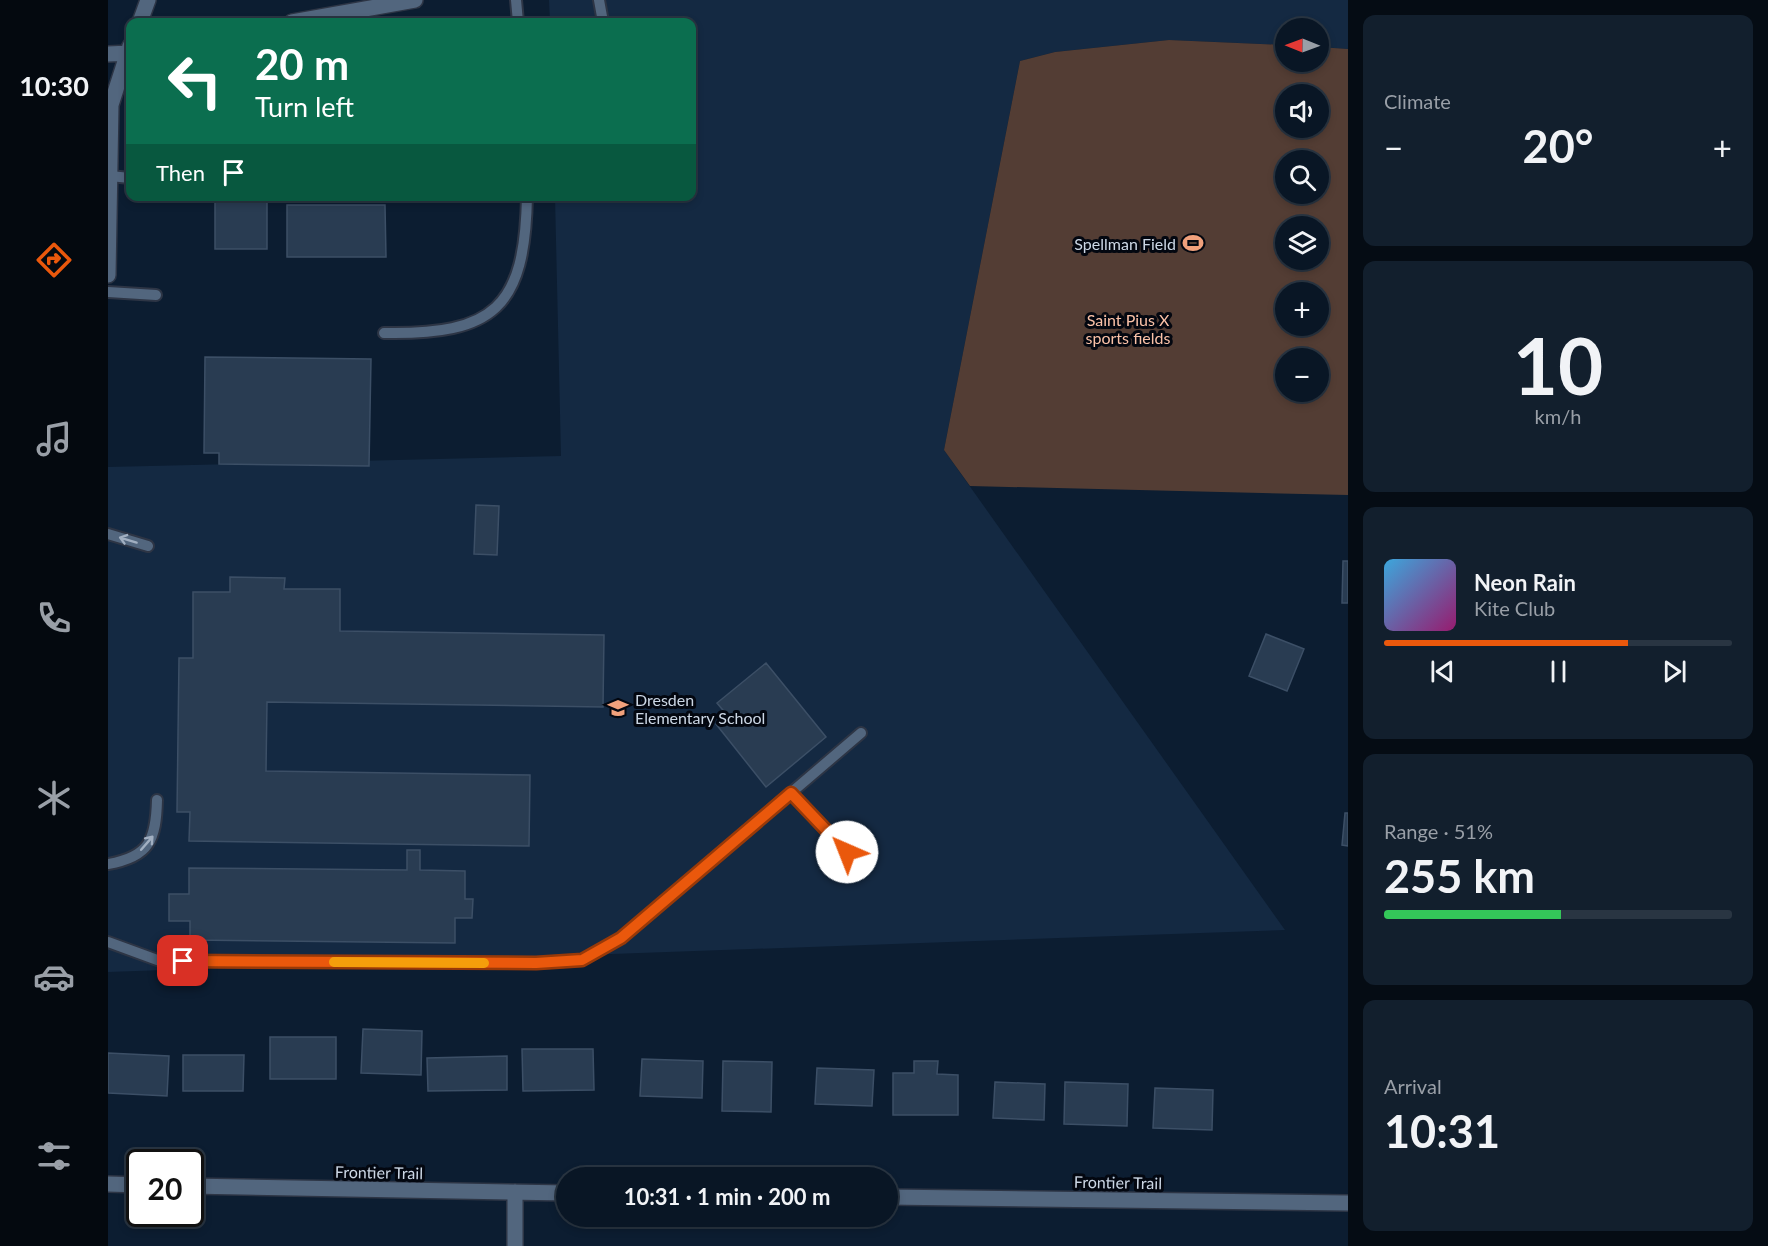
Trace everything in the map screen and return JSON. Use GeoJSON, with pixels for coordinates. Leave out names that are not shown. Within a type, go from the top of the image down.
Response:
{"type":"FeatureCollection","features":[{"type":"Feature","properties":{"kind":"street"},"geometry":{"type":"LineString","coordinates":[[141,18],[148,0]]}},
{"type":"Feature","properties":{"kind":"street"},"geometry":{"type":"LineString","coordinates":[[314,18],[415,0]]}},
{"type":"Feature","properties":{"kind":"street"},"geometry":{"type":"LineString","coordinates":[[108,54],[126,52]]}},
{"type":"Feature","properties":{"kind":"street"},"geometry":{"type":"LineString","coordinates":[[108,275],[111,105],[126,62]]}},
{"type":"Feature","properties":{"kind":"street"},"geometry":{"type":"LineString","coordinates":[[108,1184],[126,1185]]}},
{"type":"Feature","properties":{"kind":"street","name":"Frontier Trail"},"geometry":{"type":"LineString","coordinates":[[204,1186],[556,1193]]}},
{"type":"Feature","properties":{"kind":"street"},"geometry":{"type":"LineString","coordinates":[[514,1192],[514,1246]]}},
{"type":"Feature","properties":{"kind":"street","name":"Frontier Trail"},"geometry":{"type":"LineString","coordinates":[[898,1197],[1348,1203]]}},
{"type":"Feature","properties":{"kind":"lane"},"geometry":{"type":"LineString","coordinates":[[516,0],[518,18]]}},
{"type":"Feature","properties":{"kind":"lane"},"geometry":{"type":"LineString","coordinates":[[599,0],[602,18]]}},
{"type":"Feature","properties":{"kind":"lane"},"geometry":{"type":"LineString","coordinates":[[110,176],[126,178]]}},
{"type":"Feature","properties":{"kind":"lane"},"geometry":{"type":"LineString","coordinates":[[384,333],[424,334],[468,325],[490,315],[514,285],[527,239],[527,201]]}},
{"type":"Feature","properties":{"kind":"lane"},"geometry":{"type":"LineString","coordinates":[[108,292],[156,295]]}},
{"type":"Feature","properties":{"kind":"lane"},"geometry":{"type":"LineString","coordinates":[[108,534],[148,546]]}},
{"type":"Feature","properties":{"kind":"lane"},"geometry":{"type":"LineString","coordinates":[[108,942],[160,961],[536,963],[582,960],[621,938],[861,734]]}},
{"type":"Feature","properties":{"kind":"lane"},"geometry":{"type":"LineString","coordinates":[[791,793],[847,852]]}},
{"type":"Feature","properties":{"kind":"lane"},"geometry":{"type":"LineString","coordinates":[[108,864],[129,860],[151,842],[157,828],[157,800]]}},
{"type":"Feature","properties":{"kind":"shaded area","name":"Dresden Elementary School"},"geometry":{"type":"Polygon","coordinates":[[[549,0],[1348,0],[1348,49],[1329,48],[1329,18],[1275,18],[1275,45],[1169,40],[1055,52],[1020,61],[944,450],[1285,930],[108,972],[108,467],[561,456],[555,201],[696,201],[696,18],[550,18],[549,0]]]}},
{"type":"Feature","properties":{"kind":"green space","name":"Saint Pius X sports fields"},"geometry":{"type":"Polygon","coordinates":[[[1169,40],[1275,45],[1275,72],[1329,72],[1329,48],[1348,49],[1348,495],[970,486],[944,450],[1020,61],[1055,52],[1169,40]]]}},
{"type":"Feature","properties":{"kind":"building"},"geometry":{"type":"Polygon","coordinates":[[[215,201],[267,201],[267,249],[215,249],[215,201]]]}},
{"type":"Feature","properties":{"kind":"building"},"geometry":{"type":"Polygon","coordinates":[[[287,205],[385,205],[386,257],[287,257],[287,205]]]}},
{"type":"Feature","properties":{"kind":"building"},"geometry":{"type":"Polygon","coordinates":[[[205,357],[371,359],[369,466],[219,464],[219,453],[204,453],[205,357]]]}},
{"type":"Feature","properties":{"kind":"building"},"geometry":{"type":"Polygon","coordinates":[[[476,505],[499,506],[497,555],[474,554],[476,505]]]}},
{"type":"Feature","properties":{"kind":"building"},"geometry":{"type":"Polygon","coordinates":[[[1343,561],[1348,561],[1348,603],[1342,603],[1343,561]]]}},
{"type":"Feature","properties":{"kind":"building"},"geometry":{"type":"Polygon","coordinates":[[[230,577],[285,578],[284,589],[340,589],[340,631],[604,635],[603,707],[267,702],[266,771],[530,775],[529,846],[189,841],[190,812],[177,812],[179,658],[193,658],[193,592],[230,592],[230,577]]]}},
{"type":"Feature","properties":{"kind":"building"},"geometry":{"type":"Polygon","coordinates":[[[1266,634],[1304,649],[1287,691],[1249,676],[1266,634]]]}},
{"type":"Feature","properties":{"kind":"building"},"geometry":{"type":"Polygon","coordinates":[[[766,663],[826,737],[766,787],[716,724],[727,715],[717,703],[766,663]]]}},
{"type":"Feature","properties":{"kind":"building"},"geometry":{"type":"Polygon","coordinates":[[[1345,813],[1348,813],[1348,846],[1342,845],[1345,813]]]}},
{"type":"Feature","properties":{"kind":"building"},"geometry":{"type":"Polygon","coordinates":[[[407,850],[420,850],[420,870],[465,871],[465,899],[473,899],[472,918],[455,918],[455,943],[190,940],[190,921],[169,921],[169,894],[189,894],[189,868],[407,870],[407,850]]]}},
{"type":"Feature","properties":{"kind":"building"},"geometry":{"type":"Polygon","coordinates":[[[363,1029],[422,1031],[421,1075],[361,1073],[363,1029]]]}},
{"type":"Feature","properties":{"kind":"building"},"geometry":{"type":"Polygon","coordinates":[[[270,1037],[336,1037],[336,1079],[270,1079],[270,1037]]]}},
{"type":"Feature","properties":{"kind":"building"},"geometry":{"type":"Polygon","coordinates":[[[522,1049],[593,1049],[594,1090],[523,1091],[522,1049]]]}},
{"type":"Feature","properties":{"kind":"building"},"geometry":{"type":"Polygon","coordinates":[[[108,1053],[169,1056],[167,1096],[108,1093],[108,1053]]]}},
{"type":"Feature","properties":{"kind":"building"},"geometry":{"type":"Polygon","coordinates":[[[183,1055],[244,1055],[243,1091],[183,1091],[183,1055]]]}},
{"type":"Feature","properties":{"kind":"building"},"geometry":{"type":"Polygon","coordinates":[[[507,1056],[507,1090],[428,1091],[427,1058],[507,1056]]]}},
{"type":"Feature","properties":{"kind":"building"},"geometry":{"type":"Polygon","coordinates":[[[642,1059],[703,1061],[702,1098],[640,1096],[642,1059]]]}},
{"type":"Feature","properties":{"kind":"building"},"geometry":{"type":"Polygon","coordinates":[[[723,1061],[772,1062],[771,1112],[722,1111],[723,1061]]]}},
{"type":"Feature","properties":{"kind":"building"},"geometry":{"type":"Polygon","coordinates":[[[914,1061],[938,1061],[937,1074],[958,1075],[958,1115],[893,1115],[893,1073],[914,1073],[914,1061]]]}},
{"type":"Feature","properties":{"kind":"building"},"geometry":{"type":"Polygon","coordinates":[[[817,1068],[874,1070],[872,1106],[815,1104],[817,1068]]]}},
{"type":"Feature","properties":{"kind":"building"},"geometry":{"type":"Polygon","coordinates":[[[995,1082],[1045,1084],[1044,1120],[993,1118],[995,1082]]]}},
{"type":"Feature","properties":{"kind":"building"},"geometry":{"type":"Polygon","coordinates":[[[1065,1082],[1128,1084],[1127,1126],[1064,1124],[1065,1082]]]}},
{"type":"Feature","properties":{"kind":"building"},"geometry":{"type":"Polygon","coordinates":[[[1155,1088],[1213,1090],[1212,1130],[1153,1128],[1155,1088]]]}},
{"type":"Feature","properties":{"kind":"slow traffic"},"geometry":{"type":"LineString","coordinates":[[334,962],[484,963]]}},
{"type":"Feature","properties":{"kind":"place","name":"Spellman Field"},"geometry":{"type":"Point","coordinates":[1193,243]}},
{"type":"Feature","properties":{"kind":"place","name":"Dresden Elementary School"},"geometry":{"type":"Point","coordinates":[618,708]}},
{"type":"Feature","properties":{"kind":"route"},"geometry":{"type":"LineString","coordinates":[[183,961],[536,963],[582,960],[621,938],[791,793],[847,852]]}}]}
